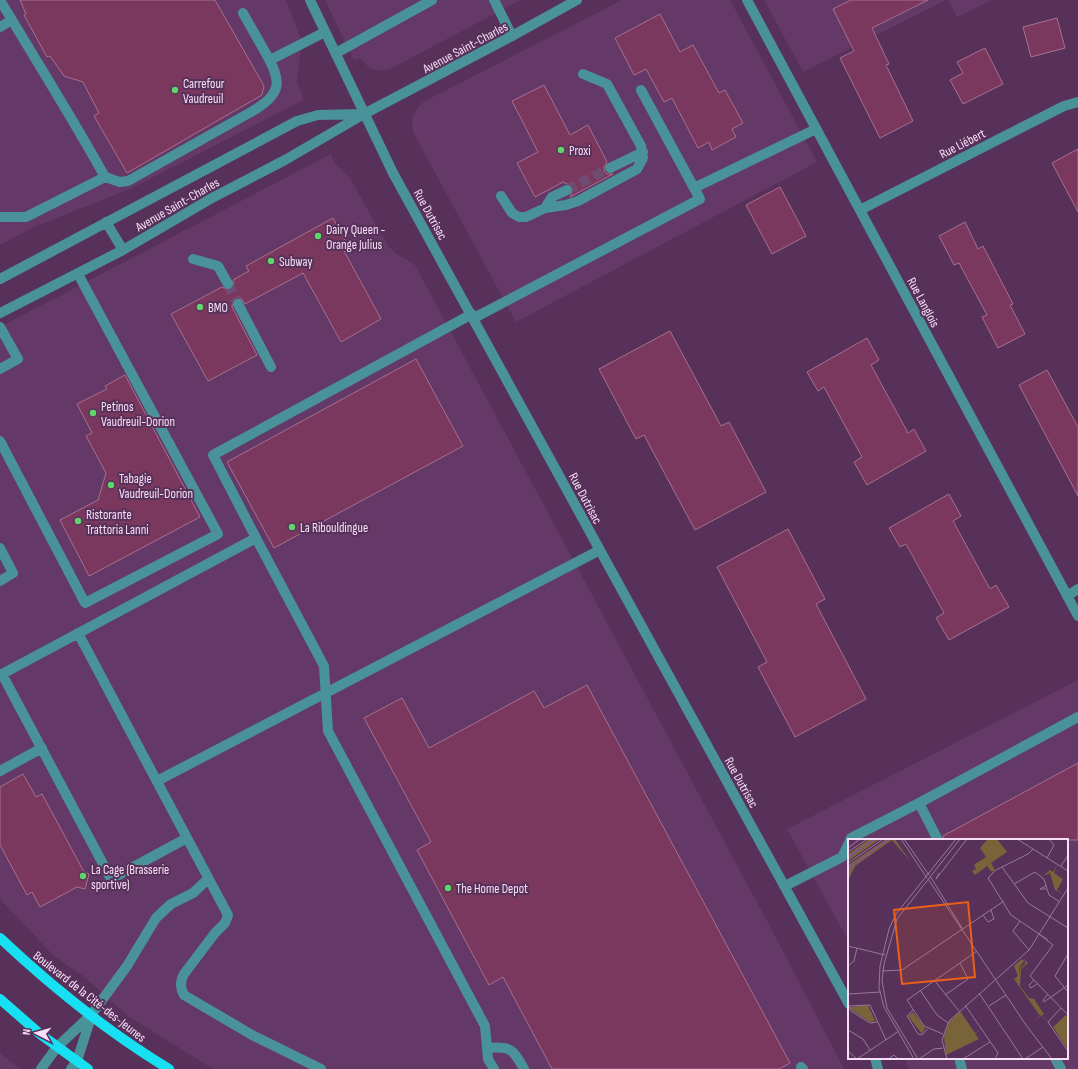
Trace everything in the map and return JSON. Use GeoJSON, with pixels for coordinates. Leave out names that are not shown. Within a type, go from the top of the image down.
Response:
{"type":"FeatureCollection","features":[{"type":"Feature","properties":{"kind":"main road","name":"Boulevard de la Cité-des-Jeunes"},"geometry":{"type":"LineString","coordinates":[[0,938],[26,962],[132,1047],[169,1069]]}},
{"type":"Feature","properties":{"kind":"main road"},"geometry":{"type":"LineString","coordinates":[[0,999],[57,1047],[74,1065],[88,1069]]}},
{"type":"Feature","properties":{"kind":"street"},"geometry":{"type":"LineString","coordinates":[[0,0],[53,89],[80,130],[105,176],[120,182],[128,181],[261,106],[269,99],[277,84],[276,71],[243,13]]}},
{"type":"Feature","properties":{"kind":"street","name":"Rue Dutrisac"},"geometry":{"type":"LineString","coordinates":[[310,0],[393,173],[473,316],[848,1002]]}},
{"type":"Feature","properties":{"kind":"street"},"geometry":{"type":"LineString","coordinates":[[336,53],[432,0]]}},
{"type":"Feature","properties":{"kind":"street"},"geometry":{"type":"LineString","coordinates":[[494,0],[512,36]]}},
{"type":"Feature","properties":{"kind":"street","name":"Avenue Saint-Charles"},"geometry":{"type":"LineString","coordinates":[[0,313],[123,250],[212,198],[285,160],[364,114],[577,0]]}},
{"type":"Feature","properties":{"kind":"street","name":"Rue Langlois"},"geometry":{"type":"LineString","coordinates":[[746,0],[1078,616]]}},
{"type":"Feature","properties":{"kind":"street"},"geometry":{"type":"LineString","coordinates":[[0,28],[12,20]]}},
{"type":"Feature","properties":{"kind":"street"},"geometry":{"type":"LineString","coordinates":[[270,60],[325,32]]}},
{"type":"Feature","properties":{"kind":"street"},"geometry":{"type":"LineString","coordinates":[[501,196],[512,214],[519,217],[526,217],[545,208],[566,205],[578,201],[637,169],[643,158],[643,152],[608,84],[583,74]]}},
{"type":"Feature","properties":{"kind":"street"},"geometry":{"type":"LineString","coordinates":[[494,1069],[488,1059],[485,1026],[328,731],[327,692],[324,666],[213,455],[473,316],[700,199],[641,90]]}},
{"type":"Feature","properties":{"kind":"street","name":"Rue Liébert"},"geometry":{"type":"LineString","coordinates":[[860,210],[1064,106],[1078,102]]}},
{"type":"Feature","properties":{"kind":"street","name":"Avenue Saint-Charles"},"geometry":{"type":"LineString","coordinates":[[0,279],[298,121],[318,115],[364,114]]}},
{"type":"Feature","properties":{"kind":"street"},"geometry":{"type":"LineString","coordinates":[[694,188],[816,129]]}},
{"type":"Feature","properties":{"kind":"street"},"geometry":{"type":"LineString","coordinates":[[610,168],[643,152]]}},
{"type":"Feature","properties":{"kind":"street"},"geometry":{"type":"LineString","coordinates":[[0,217],[26,217],[105,176]]}},
{"type":"Feature","properties":{"kind":"street"},"geometry":{"type":"LineString","coordinates":[[545,208],[552,197],[567,190]]}},
{"type":"Feature","properties":{"kind":"street"},"geometry":{"type":"LineString","coordinates":[[106,222],[123,250]]}},
{"type":"Feature","properties":{"kind":"street"},"geometry":{"type":"LineString","coordinates":[[192,259],[218,266],[228,284]]}},
{"type":"Feature","properties":{"kind":"street"},"geometry":{"type":"LineString","coordinates":[[0,442],[85,602],[218,534],[78,274]]}},
{"type":"Feature","properties":{"kind":"street"},"geometry":{"type":"LineString","coordinates":[[238,304],[271,367]]}},
{"type":"Feature","properties":{"kind":"street"},"geometry":{"type":"LineString","coordinates":[[0,326],[18,359],[0,369]]}},
{"type":"Feature","properties":{"kind":"street"},"geometry":{"type":"LineString","coordinates":[[187,838],[111,879],[1,674],[256,538]]}},
{"type":"Feature","properties":{"kind":"street"},"geometry":{"type":"LineString","coordinates":[[0,548],[13,573],[0,580]]}},
{"type":"Feature","properties":{"kind":"street"},"geometry":{"type":"LineString","coordinates":[[157,781],[600,550]]}},
{"type":"Feature","properties":{"kind":"street"},"geometry":{"type":"LineString","coordinates":[[1067,596],[1078,589]]}},
{"type":"Feature","properties":{"kind":"street"},"geometry":{"type":"LineString","coordinates":[[78,633],[226,911],[228,920],[215,933],[184,974],[181,981],[181,987],[184,995],[252,1035],[321,1069]]}},
{"type":"Feature","properties":{"kind":"street"},"geometry":{"type":"LineString","coordinates":[[853,839],[1078,717]]}},
{"type":"Feature","properties":{"kind":"street"},"geometry":{"type":"LineString","coordinates":[[0,771],[42,748]]}},
{"type":"Feature","properties":{"kind":"street"},"geometry":{"type":"LineString","coordinates":[[918,804],[937,839]]}},
{"type":"Feature","properties":{"kind":"street"},"geometry":{"type":"LineString","coordinates":[[785,886],[842,857],[848,846]]}},
{"type":"Feature","properties":{"kind":"street"},"geometry":{"type":"LineString","coordinates":[[41,1069],[57,1047],[91,1015],[127,966],[156,918],[171,904],[193,893],[208,878]]}},
{"type":"Feature","properties":{"kind":"street"},"geometry":{"type":"LineString","coordinates":[[74,1065],[91,1015]]}},
{"type":"Feature","properties":{"kind":"street"},"geometry":{"type":"LineString","coordinates":[[487,1048],[507,1048],[513,1051],[524,1069]]}},
{"type":"Feature","properties":{"kind":"street"},"geometry":{"type":"LineString","coordinates":[[875,1059],[878,1069]]}},
{"type":"Feature","properties":{"kind":"street"},"geometry":{"type":"LineString","coordinates":[[959,1059],[962,1069]]}},
{"type":"Feature","properties":{"kind":"street"},"geometry":{"type":"LineString","coordinates":[[1056,1059],[1061,1069]]}},
{"type":"Feature","properties":{"kind":"shaded area"},"geometry":{"type":"Polygon","coordinates":[[[0,0],[286,0],[299,33],[301,47],[297,81],[304,100],[132,188],[34,227],[0,245],[0,0]]]}},
{"type":"Feature","properties":{"kind":"shaded area"},"geometry":{"type":"Polygon","coordinates":[[[325,0],[521,0],[388,70],[379,70],[370,69],[360,58],[354,60],[325,0]]]}},
{"type":"Feature","properties":{"kind":"shaded area"},"geometry":{"type":"Polygon","coordinates":[[[622,0],[730,0],[817,162],[516,322],[414,134],[412,127],[413,115],[423,102],[622,0]]]}},
{"type":"Feature","properties":{"kind":"shaded area"},"geometry":{"type":"Polygon","coordinates":[[[764,0],[946,0],[803,72],[764,0]]]}},
{"type":"Feature","properties":{"kind":"shaded area"},"geometry":{"type":"Polygon","coordinates":[[[948,0],[991,0],[957,17],[948,0]]]}},
{"type":"Feature","properties":{"kind":"shaded area"},"geometry":{"type":"Polygon","coordinates":[[[331,154],[334,163],[350,178],[388,246],[395,253],[415,265],[782,949],[844,1069],[213,1069],[129,1017],[83,976],[54,956],[0,899],[0,327],[331,154]]]}},
{"type":"Feature","properties":{"kind":"shaded area"},"geometry":{"type":"Polygon","coordinates":[[[1078,680],[1078,1069],[909,1069],[905,1059],[1068,1059],[1068,839],[848,839],[848,940],[787,829],[1078,680]]]}},
{"type":"Feature","properties":{"kind":"shaded area"},"geometry":{"type":"Polygon","coordinates":[[[0,1053],[7,1059],[20,1069],[0,1069],[0,1053]]]}},
{"type":"Feature","properties":{"kind":"building","name":"Carrefour Vaudreuil"},"geometry":{"type":"Polygon","coordinates":[[[20,0],[215,0],[264,86],[262,95],[127,173],[94,116],[99,113],[83,82],[64,76],[50,56],[47,57],[24,15],[26,14],[20,0]]]}},
{"type":"Feature","properties":{"kind":"building"},"geometry":{"type":"Polygon","coordinates":[[[851,0],[928,0],[872,28],[889,64],[886,65],[913,121],[880,138],[840,58],[854,51],[833,9],[851,0]]]}},
{"type":"Feature","properties":{"kind":"building"},"geometry":{"type":"Polygon","coordinates":[[[660,14],[680,52],[693,45],[719,93],[725,90],[743,123],[732,129],[736,137],[712,150],[709,142],[698,148],[672,98],[664,102],[646,69],[634,75],[615,38],[660,14]]]}},
{"type":"Feature","properties":{"kind":"building"},"geometry":{"type":"Polygon","coordinates":[[[1057,18],[1065,48],[1031,57],[1023,27],[1057,18]]]}},
{"type":"Feature","properties":{"kind":"building"},"geometry":{"type":"Polygon","coordinates":[[[985,48],[1003,84],[963,104],[950,80],[963,73],[957,62],[985,48]]]}},
{"type":"Feature","properties":{"kind":"building"},"geometry":{"type":"Polygon","coordinates":[[[544,85],[570,135],[588,125],[607,162],[604,167],[604,171],[607,174],[613,174],[570,197],[573,187],[563,182],[535,197],[517,163],[538,152],[512,101],[544,85]]]}},
{"type":"Feature","properties":{"kind":"building"},"geometry":{"type":"Polygon","coordinates":[[[1078,149],[1078,212],[1052,163],[1078,149]]]}},
{"type":"Feature","properties":{"kind":"building"},"geometry":{"type":"Polygon","coordinates":[[[780,187],[806,236],[772,254],[746,205],[780,187]]]}},
{"type":"Feature","properties":{"kind":"building"},"geometry":{"type":"Polygon","coordinates":[[[333,218],[348,246],[343,249],[381,319],[341,342],[303,273],[245,304],[241,298],[233,300],[232,307],[257,355],[208,381],[171,314],[222,287],[228,290],[231,289],[234,284],[233,280],[249,271],[246,266],[333,218]]]}},
{"type":"Feature","properties":{"kind":"building"},"geometry":{"type":"Polygon","coordinates":[[[965,222],[978,249],[983,246],[1013,304],[1010,305],[1025,334],[998,348],[982,317],[987,315],[959,263],[954,265],[939,236],[965,222]]]}},
{"type":"Feature","properties":{"kind":"building"},"geometry":{"type":"Polygon","coordinates":[[[670,331],[721,426],[729,422],[766,492],[695,530],[644,435],[636,439],[599,369],[670,331]]]}},
{"type":"Feature","properties":{"kind":"building"},"geometry":{"type":"Polygon","coordinates":[[[867,338],[879,360],[871,365],[908,433],[914,429],[926,451],[867,485],[854,462],[862,457],[824,387],[818,391],[807,372],[867,338]]]}},
{"type":"Feature","properties":{"kind":"building"},"geometry":{"type":"Polygon","coordinates":[[[416,359],[463,446],[274,548],[227,462],[416,359]]]}},
{"type":"Feature","properties":{"kind":"building"},"geometry":{"type":"Polygon","coordinates":[[[1047,370],[1078,427],[1078,496],[1019,385],[1047,370]]]}},
{"type":"Feature","properties":{"kind":"building"},"geometry":{"type":"Polygon","coordinates":[[[125,375],[200,517],[89,576],[60,520],[98,500],[106,473],[86,436],[92,433],[77,404],[107,389],[105,386],[125,375]]]}},
{"type":"Feature","properties":{"kind":"building"},"geometry":{"type":"Polygon","coordinates":[[[949,494],[961,516],[953,521],[990,589],[996,585],[1009,607],[949,640],[936,618],[944,613],[906,544],[900,547],[889,528],[949,494]]]}},
{"type":"Feature","properties":{"kind":"building"},"geometry":{"type":"Polygon","coordinates":[[[788,529],[825,599],[816,604],[866,699],[795,737],[758,667],[767,662],[717,567],[788,529]]]}},
{"type":"Feature","properties":{"kind":"building"},"geometry":{"type":"Polygon","coordinates":[[[587,685],[790,1063],[779,1069],[552,1069],[503,977],[489,985],[417,850],[431,842],[364,718],[402,698],[429,748],[534,691],[544,708],[587,685]]]}},
{"type":"Feature","properties":{"kind":"building"},"geometry":{"type":"Polygon","coordinates":[[[1078,763],[1078,840],[944,839],[943,836],[1078,763]]]}},
{"type":"Feature","properties":{"kind":"building"},"geometry":{"type":"Polygon","coordinates":[[[23,774],[36,797],[42,794],[84,872],[89,874],[85,889],[77,887],[40,907],[32,892],[27,895],[0,845],[0,787],[23,774]]]}},
{"type":"Feature","properties":{"kind":"tunnel"},"geometry":{"type":"LineString","coordinates":[[567,190],[610,168]]}},
{"type":"Feature","properties":{"kind":"tunnel"},"geometry":{"type":"LineString","coordinates":[[228,284],[238,304]]}},
{"type":"Feature","properties":{"kind":"place","name":"Carrefour Vaudreuil"},"geometry":{"type":"Point","coordinates":[175,90]}},
{"type":"Feature","properties":{"kind":"place","name":"Proxi"},"geometry":{"type":"Point","coordinates":[561,150]}},
{"type":"Feature","properties":{"kind":"place","name":"Dairy Queen - Orange Julius"},"geometry":{"type":"Point","coordinates":[318,236]}},
{"type":"Feature","properties":{"kind":"place","name":"Subway"},"geometry":{"type":"Point","coordinates":[271,261]}},
{"type":"Feature","properties":{"kind":"place","name":"BMO"},"geometry":{"type":"Point","coordinates":[200,307]}},
{"type":"Feature","properties":{"kind":"place","name":"Petinos Vaudreuil-Dorion"},"geometry":{"type":"Point","coordinates":[93,413]}},
{"type":"Feature","properties":{"kind":"place","name":"Tabagie Vaudreuil-Dorion"},"geometry":{"type":"Point","coordinates":[111,485]}},
{"type":"Feature","properties":{"kind":"place","name":"Ristorante Trattoria Lanni"},"geometry":{"type":"Point","coordinates":[78,521]}},
{"type":"Feature","properties":{"kind":"place","name":"La Ribouldingue"},"geometry":{"type":"Point","coordinates":[292,527]}},
{"type":"Feature","properties":{"kind":"place","name":"La Cage (Brasserie sportive)"},"geometry":{"type":"Point","coordinates":[83,876]}},
{"type":"Feature","properties":{"kind":"place","name":"The Home Depot"},"geometry":{"type":"Point","coordinates":[448,888]}}]}
